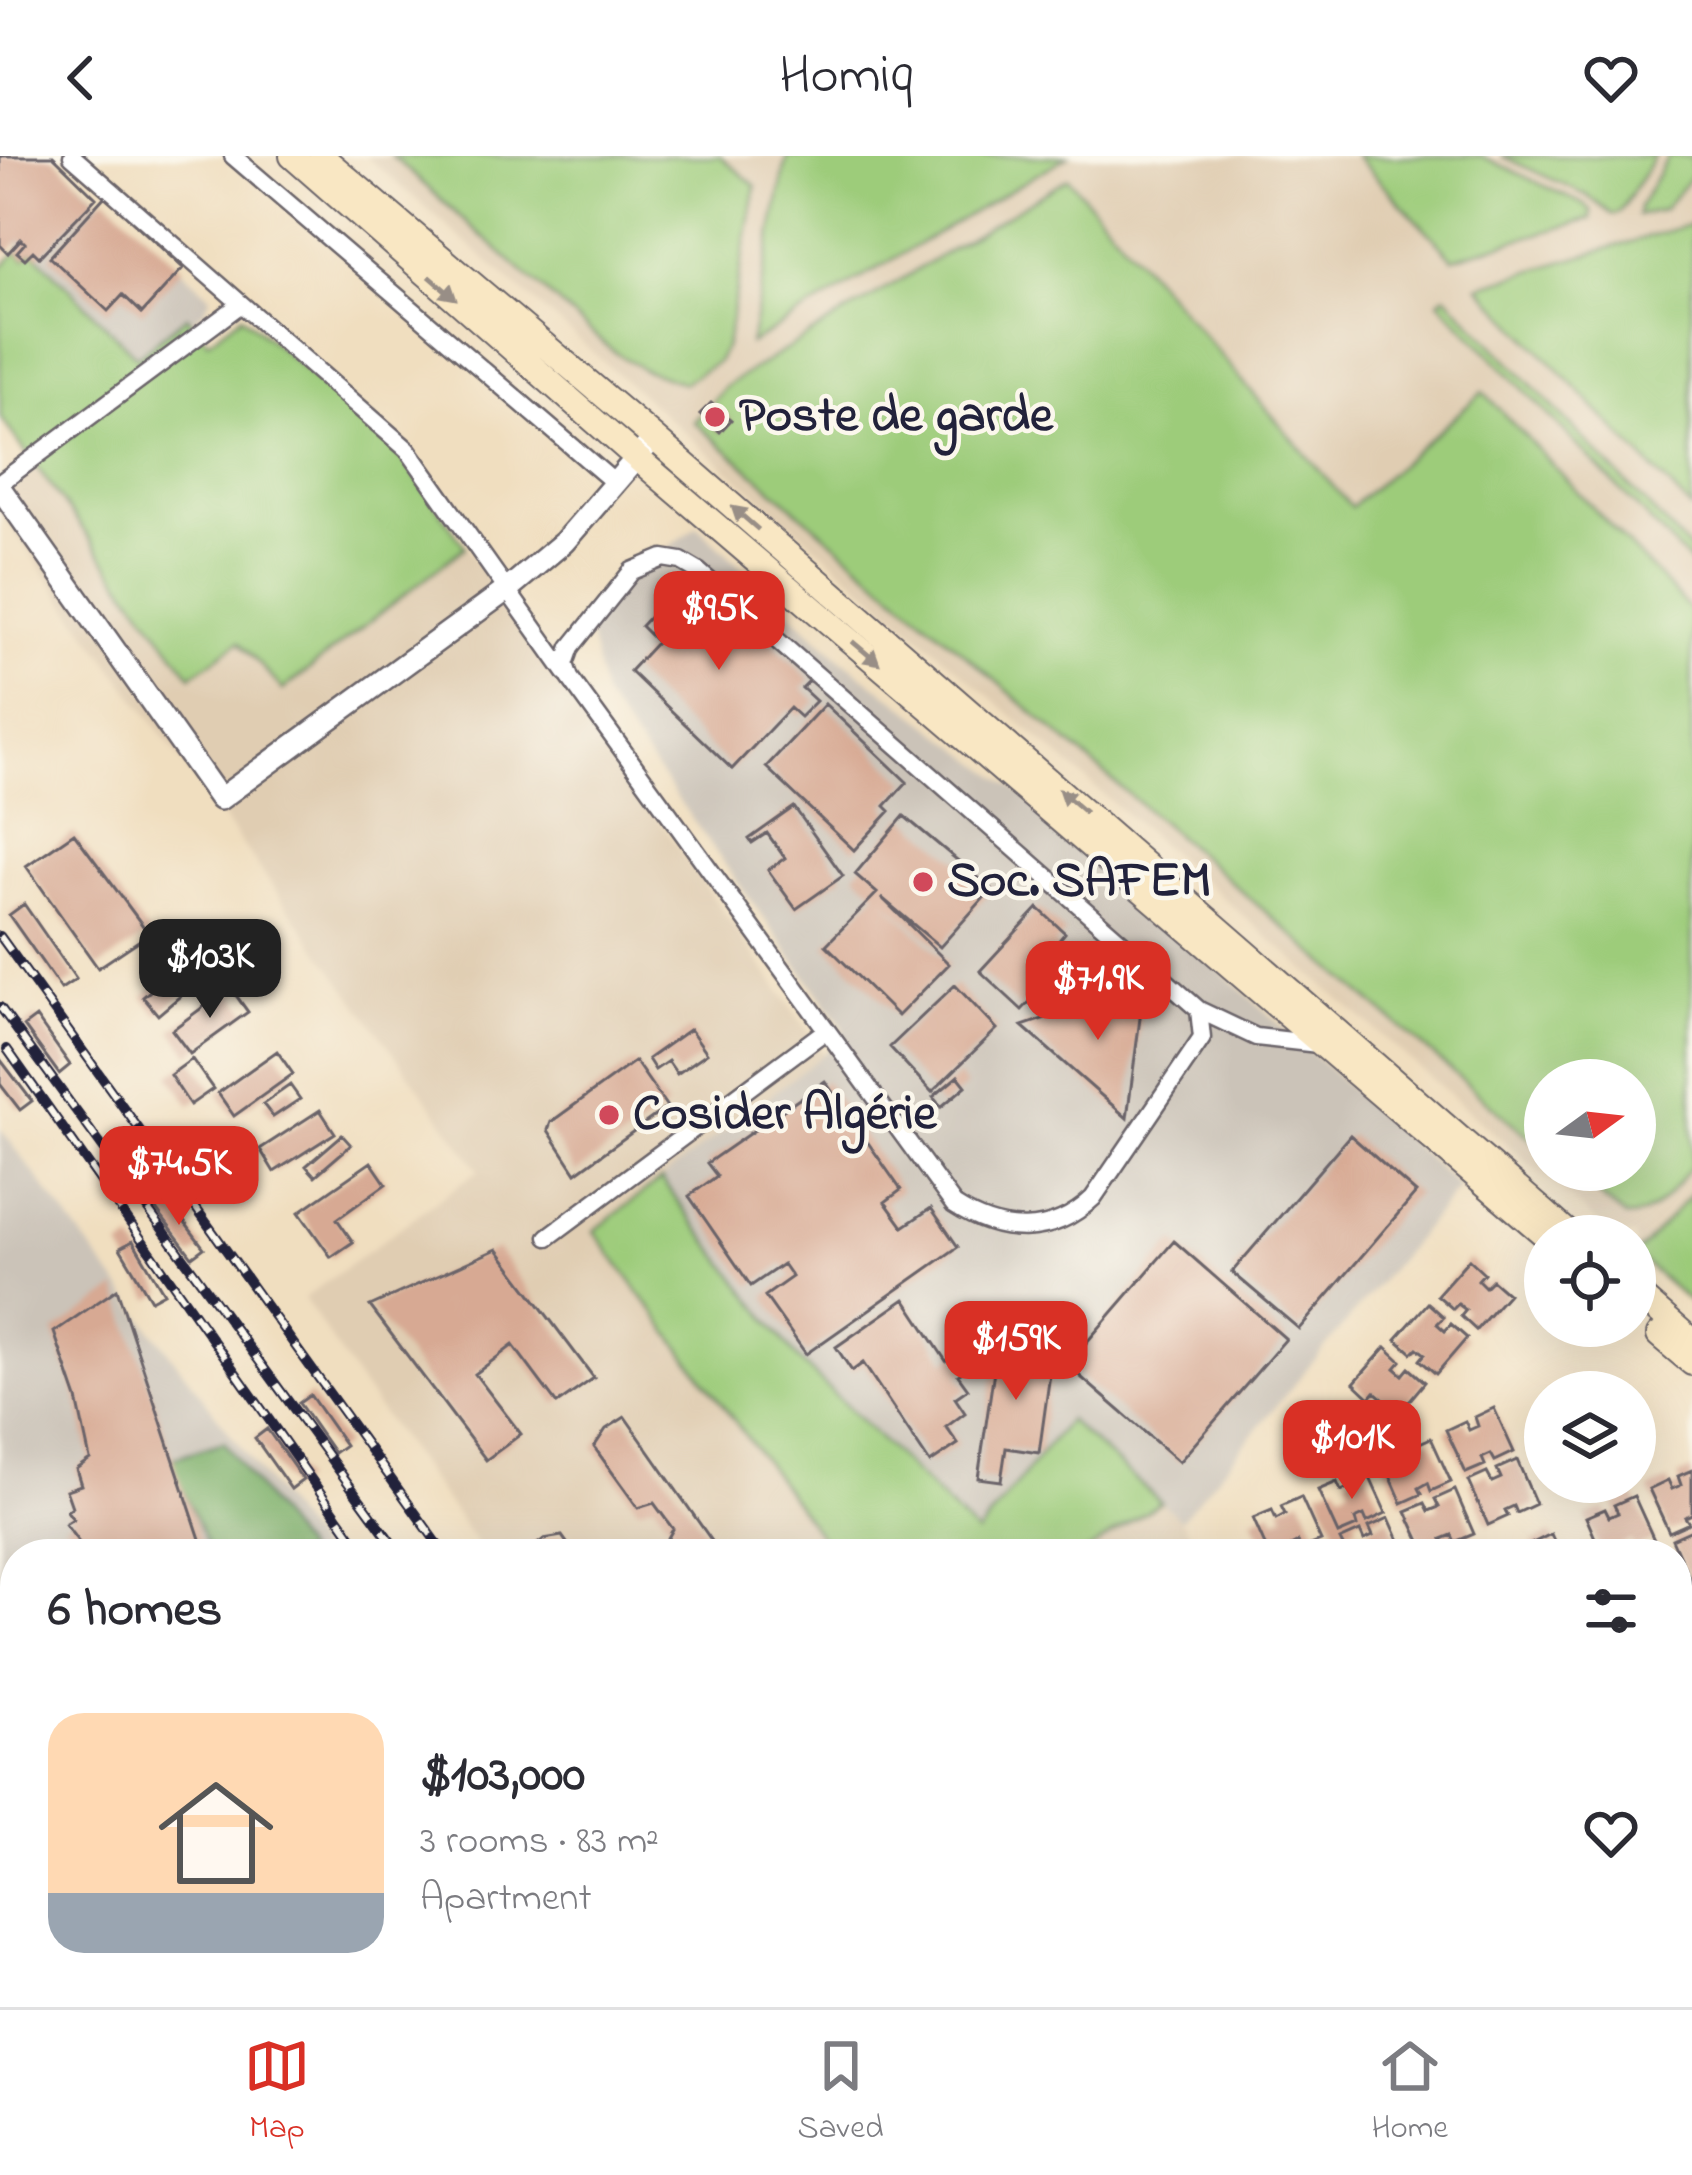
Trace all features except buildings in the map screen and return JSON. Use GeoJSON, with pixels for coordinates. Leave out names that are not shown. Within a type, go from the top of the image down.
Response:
{"type":"FeatureCollection","features":[{"type":"Feature","properties":{"kind":"main road"},"geometry":{"type":"LineString","coordinates":[[292,156],[645,447],[1548,1215]]}},
{"type":"Feature","properties":{"kind":"main road"},"geometry":{"type":"LineString","coordinates":[[321,156],[645,447],[1524,1217]]}},
{"type":"Feature","properties":{"kind":"main road"},"geometry":{"type":"LineString","coordinates":[[1656,1310],[1692,1341]]}},
{"type":"Feature","properties":{"kind":"main road"},"geometry":{"type":"LineString","coordinates":[[1656,1332],[1692,1363]]}},
{"type":"Feature","properties":{"kind":"street"},"geometry":{"type":"LineString","coordinates":[[72,156],[408,450],[954,1205],[1001,1228],[1031,1228],[1057,1223],[1093,1198],[1202,1039],[1199,1010]]}},
{"type":"Feature","properties":{"kind":"street"},"geometry":{"type":"LineString","coordinates":[[233,156],[616,484]]}},
{"type":"Feature","properties":{"kind":"street"},"geometry":{"type":"LineString","coordinates":[[241,304],[0,486],[220,799],[508,589],[564,542],[645,447]]}},
{"type":"Feature","properties":{"kind":"street"},"geometry":{"type":"LineString","coordinates":[[570,679],[565,664],[571,647],[632,571],[663,558],[682,561],[1199,1010],[1256,1037],[1357,1048]]}},
{"type":"Feature","properties":{"kind":"street"},"geometry":{"type":"LineString","coordinates":[[548,1238],[825,1031]]}},
{"type":"Feature","properties":{"kind":"shaded area"},"geometry":{"type":"Polygon","coordinates":[[[51,156],[211,296],[204,311],[132,367],[0,226],[51,156]]]}},
{"type":"Feature","properties":{"kind":"shaded area"},"geometry":{"type":"Polygon","coordinates":[[[366,156],[1692,156],[1692,1304],[1656,1273],[1656,1215],[1589,1215],[1561,1191],[1656,1191],[1656,1059],[1524,1059],[1524,1159],[366,156]]]}},
{"type":"Feature","properties":{"kind":"shaded area"},"geometry":{"type":"Polygon","coordinates":[[[242,315],[399,452],[824,1054],[661,1180],[797,1358],[977,1534],[1068,1420],[1177,1515],[1194,1539],[473,1539],[304,1298],[479,1170],[0,512],[0,494],[242,315]]]}},
{"type":"Feature","properties":{"kind":"shaded area"},"geometry":{"type":"Polygon","coordinates":[[[697,526],[841,659],[1047,813],[1459,1187],[1181,1520],[1068,1420],[978,1534],[797,1358],[661,1179],[824,1054],[844,1029],[603,696],[584,611],[697,526]]]}},
{"type":"Feature","properties":{"kind":"shaded area"},"geometry":{"type":"Polygon","coordinates":[[[0,1128],[310,1539],[0,1539],[0,1128]]]}},
{"type":"Feature","properties":{"kind":"green space"},"geometry":{"type":"Polygon","coordinates":[[[392,156],[720,156],[756,186],[726,346],[717,362],[683,383],[642,369],[610,349],[392,156]]]}},
{"type":"Feature","properties":{"kind":"green space"},"geometry":{"type":"Polygon","coordinates":[[[787,156],[1068,156],[750,344],[787,156]]]}},
{"type":"Feature","properties":{"kind":"green space"},"geometry":{"type":"Polygon","coordinates":[[[1356,156],[1481,156],[1585,205],[1591,219],[1453,258],[1356,156]]]}},
{"type":"Feature","properties":{"kind":"green space"},"geometry":{"type":"Polygon","coordinates":[[[1501,156],[1655,156],[1619,213],[1613,215],[1586,195],[1501,156]]]}},
{"type":"Feature","properties":{"kind":"green space"},"geometry":{"type":"Polygon","coordinates":[[[1669,156],[1692,156],[1692,176],[1664,209],[1638,216],[1639,207],[1669,156]]]}},
{"type":"Feature","properties":{"kind":"green space"},"geometry":{"type":"Polygon","coordinates":[[[1068,178],[1351,507],[1483,392],[1692,612],[1692,1166],[1646,1213],[1623,1215],[1593,1191],[1656,1191],[1656,1059],[1524,1059],[1524,1133],[694,422],[700,414],[720,432],[730,420],[711,403],[726,386],[1068,178]]]}},
{"type":"Feature","properties":{"kind":"green space"},"geometry":{"type":"Polygon","coordinates":[[[1692,224],[1692,510],[1479,286],[1692,224]]]}},
{"type":"Feature","properties":{"kind":"green space"},"geometry":{"type":"Polygon","coordinates":[[[33,251],[137,357],[187,316],[208,341],[242,315],[399,452],[465,547],[283,690],[239,642],[191,676],[0,417],[0,269],[17,252],[25,259],[33,251]]]}},
{"type":"Feature","properties":{"kind":"green space"},"geometry":{"type":"Polygon","coordinates":[[[1446,295],[1692,552],[1692,565],[1439,301],[1446,295]]]}},
{"type":"Feature","properties":{"kind":"green space"},"geometry":{"type":"Polygon","coordinates":[[[661,1179],[797,1358],[977,1534],[1068,1420],[1161,1502],[1106,1539],[822,1539],[594,1231],[661,1179]]]}},
{"type":"Feature","properties":{"kind":"green space"},"geometry":{"type":"Polygon","coordinates":[[[1692,1193],[1692,1304],[1656,1273],[1656,1232],[1692,1193]]]}},
{"type":"Feature","properties":{"kind":"green space"},"geometry":{"type":"Polygon","coordinates":[[[224,1442],[295,1539],[204,1539],[169,1459],[224,1442]]]}},
{"type":"Feature","properties":{"kind":"railway"},"geometry":{"type":"LineString","coordinates":[[0,936],[434,1539]]}},
{"type":"Feature","properties":{"kind":"railway"},"geometry":{"type":"LineString","coordinates":[[0,1007],[389,1539]]}},
{"type":"Feature","properties":{"kind":"railway"},"geometry":{"type":"LineString","coordinates":[[7,1049],[353,1539]]}},
{"type":"Feature","properties":{"kind":"place","name":"Poste de garde"},"geometry":{"type":"Point","coordinates":[715,417]}},
{"type":"Feature","properties":{"kind":"place","name":"Soc. SAFEM"},"geometry":{"type":"Point","coordinates":[923,882]}},
{"type":"Feature","properties":{"kind":"place","name":"Cosider Algérie"},"geometry":{"type":"Point","coordinates":[609,1115]}}]}
